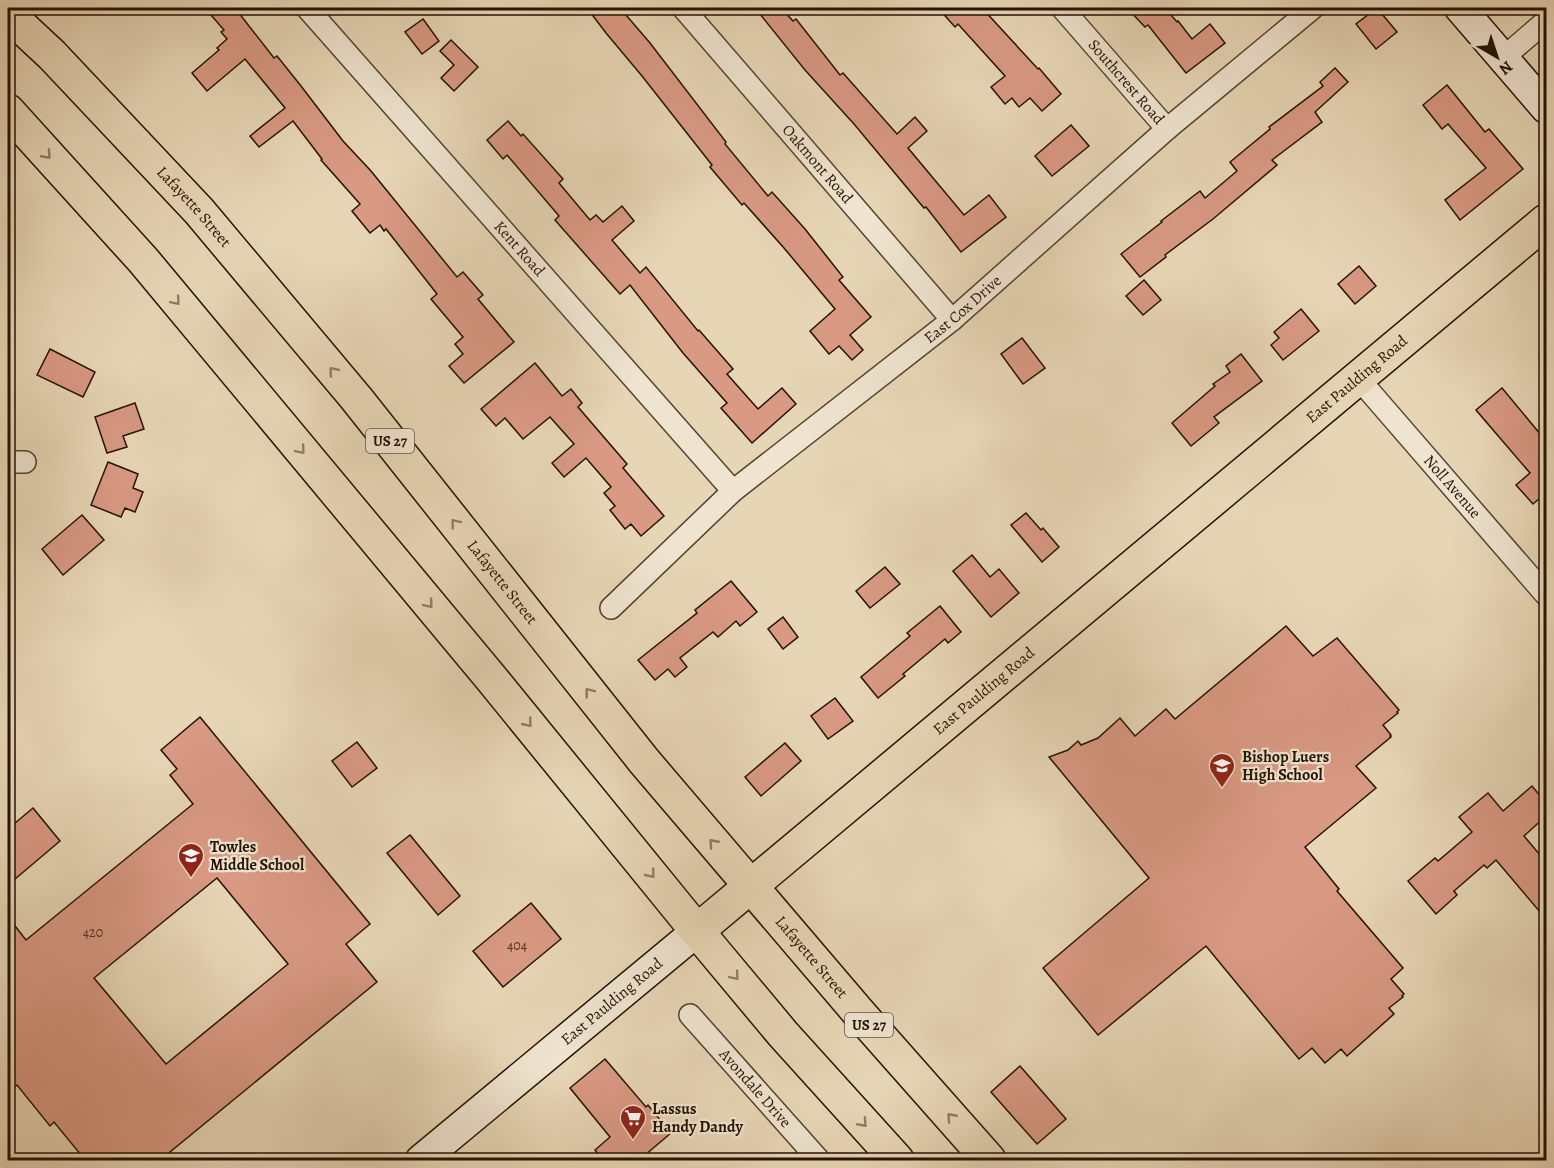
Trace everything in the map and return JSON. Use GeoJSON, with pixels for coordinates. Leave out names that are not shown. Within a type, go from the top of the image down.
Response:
{"type":"FeatureCollection","features":[{"type":"Feature","properties":{"kind":"main road"},"geometry":{"type":"LineString","coordinates":[[1460,8],[1546,108]]}},
{"type":"Feature","properties":{"kind":"main road","name":"Lafayette Street"},"geometry":{"type":"LineString","coordinates":[[8,14],[52,56],[199,211],[356,398],[699,828],[752,886],[859,1013],[989,1161]]}},
{"type":"Feature","properties":{"kind":"main road"},"geometry":{"type":"LineString","coordinates":[[8,111],[143,260],[783,1034],[897,1161]]}},
{"type":"Feature","properties":{"kind":"main road","name":"East Paulding Road"},"geometry":{"type":"LineString","coordinates":[[421,1161],[1546,221]]}},
{"type":"Feature","properties":{"kind":"street","name":"Kent Road"},"geometry":{"type":"LineString","coordinates":[[307,8],[733,491]]}},
{"type":"Feature","properties":{"kind":"street","name":"Oakmont Road"},"geometry":{"type":"LineString","coordinates":[[683,8],[952,320]]}},
{"type":"Feature","properties":{"kind":"street","name":"Southcrest Road"},"geometry":{"type":"LineString","coordinates":[[1062,8],[1167,129]]}},
{"type":"Feature","properties":{"kind":"street","name":"East Cox Drive"},"geometry":{"type":"LineString","coordinates":[[611,609],[733,491],[952,320],[1167,129],[1313,8]]}},
{"type":"Feature","properties":{"kind":"street"},"geometry":{"type":"LineString","coordinates":[[1503,58],[1546,21]]}},
{"type":"Feature","properties":{"kind":"street","name":"Noll Avenue"},"geometry":{"type":"LineString","coordinates":[[1358,378],[1546,595]]}},
{"type":"Feature","properties":{"kind":"street","name":"Avondale Drive"},"geometry":{"type":"LineString","coordinates":[[690,1015],[819,1161]]}},
{"type":"Feature","properties":{"kind":"building"},"geometry":{"type":"Polygon","coordinates":[[[205,8],[235,8],[274,58],[277,56],[343,141],[371,171],[457,277],[463,272],[483,295],[478,299],[514,342],[464,383],[449,366],[463,354],[455,344],[463,337],[431,299],[437,294],[386,229],[384,231],[380,225],[370,233],[352,211],[360,204],[321,160],[293,121],[259,147],[250,136],[285,108],[245,59],[207,91],[192,73],[219,50],[217,48],[227,39],[221,32],[224,30],[205,8]]]}},
{"type":"Feature","properties":{"kind":"building"},"geometry":{"type":"Polygon","coordinates":[[[587,8],[620,8],[650,43],[726,142],[725,144],[768,196],[772,192],[843,277],[839,280],[871,317],[850,335],[863,350],[852,360],[839,346],[829,354],[810,331],[835,309],[784,248],[744,203],[742,205],[710,167],[712,165],[587,8]]]}},
{"type":"Feature","properties":{"kind":"building"},"geometry":{"type":"Polygon","coordinates":[[[755,8],[781,8],[793,21],[796,19],[840,75],[843,73],[897,134],[915,117],[927,131],[908,148],[964,215],[989,195],[1006,217],[961,252],[926,207],[924,208],[854,124],[805,70],[755,8]]]}},
{"type":"Feature","properties":{"kind":"building"},"geometry":{"type":"Polygon","coordinates":[[[938,8],[982,8],[1061,94],[1042,111],[1030,98],[1019,107],[1012,98],[1005,104],[991,87],[1005,76],[958,24],[955,27],[938,8]]]}},
{"type":"Feature","properties":{"kind":"building"},"geometry":{"type":"Polygon","coordinates":[[[1127,8],[1168,8],[1166,9],[1192,39],[1210,24],[1225,43],[1186,73],[1148,25],[1145,27],[1127,8]]]}},
{"type":"Feature","properties":{"kind":"building"},"geometry":{"type":"Polygon","coordinates":[[[1377,8],[1397,32],[1376,49],[1356,24],[1377,8]]]}},
{"type":"Feature","properties":{"kind":"building"},"geometry":{"type":"Polygon","coordinates":[[[423,19],[439,41],[422,54],[405,32],[423,19]]]}},
{"type":"Feature","properties":{"kind":"building"},"geometry":{"type":"Polygon","coordinates":[[[451,40],[478,67],[454,91],[441,78],[454,65],[440,51],[451,40]]]}},
{"type":"Feature","properties":{"kind":"building"},"geometry":{"type":"Polygon","coordinates":[[[1335,68],[1348,82],[1315,112],[1322,122],[1272,160],[1277,165],[1140,277],[1121,254],[1200,191],[1205,198],[1237,171],[1230,162],[1270,129],[1269,127],[1323,86],[1320,82],[1335,68]]]}},
{"type":"Feature","properties":{"kind":"building"},"geometry":{"type":"Polygon","coordinates":[[[1447,85],[1485,132],[1489,129],[1523,169],[1460,220],[1445,200],[1486,168],[1448,124],[1442,129],[1423,105],[1447,85]]]}},
{"type":"Feature","properties":{"kind":"building"},"geometry":{"type":"Polygon","coordinates":[[[508,121],[521,136],[523,134],[563,179],[559,183],[590,220],[596,215],[603,222],[622,206],[634,221],[612,240],[640,273],[646,267],[698,331],[733,369],[727,374],[758,409],[782,388],[796,404],[752,443],[721,408],[727,403],[683,353],[630,285],[620,294],[555,220],[559,216],[507,155],[503,159],[487,140],[508,121]]]}},
{"type":"Feature","properties":{"kind":"building"},"geometry":{"type":"Polygon","coordinates":[[[1071,125],[1089,146],[1052,176],[1035,156],[1071,125]]]}},
{"type":"Feature","properties":{"kind":"building"},"geometry":{"type":"Polygon","coordinates":[[[1359,266],[1376,286],[1355,304],[1338,284],[1359,266]]]}},
{"type":"Feature","properties":{"kind":"building"},"geometry":{"type":"Polygon","coordinates":[[[1144,280],[1161,300],[1143,315],[1126,296],[1144,280]]]}},
{"type":"Feature","properties":{"kind":"building"},"geometry":{"type":"Polygon","coordinates":[[[1301,309],[1319,331],[1283,360],[1271,345],[1279,338],[1274,332],[1301,309]]]}},
{"type":"Feature","properties":{"kind":"building"},"geometry":{"type":"Polygon","coordinates":[[[1022,338],[1045,368],[1023,384],[1001,354],[1022,338]]]}},
{"type":"Feature","properties":{"kind":"building"},"geometry":{"type":"Polygon","coordinates":[[[50,349],[95,372],[83,397],[37,375],[50,349]]]}},
{"type":"Feature","properties":{"kind":"building"},"geometry":{"type":"Polygon","coordinates":[[[1241,354],[1262,381],[1214,417],[1219,423],[1191,446],[1172,423],[1215,386],[1213,384],[1230,372],[1226,366],[1241,354]]]}},
{"type":"Feature","properties":{"kind":"building"},"geometry":{"type":"Polygon","coordinates":[[[535,363],[562,396],[571,389],[582,403],[578,407],[627,464],[623,468],[664,516],[641,536],[631,524],[625,529],[610,510],[615,506],[604,493],[611,487],[586,458],[564,477],[552,463],[574,444],[550,417],[523,439],[505,418],[496,426],[481,409],[535,363]]]}},
{"type":"Feature","properties":{"kind":"building"},"geometry":{"type":"Polygon","coordinates":[[[1502,388],[1546,441],[1546,493],[1533,504],[1516,485],[1530,473],[1476,410],[1502,388]]]}},
{"type":"Feature","properties":{"kind":"building"},"geometry":{"type":"Polygon","coordinates":[[[135,403],[144,429],[123,436],[127,447],[107,453],[95,417],[135,403]]]}},
{"type":"Feature","properties":{"kind":"building"},"geometry":{"type":"Polygon","coordinates":[[[108,462],[138,474],[133,488],[143,492],[135,512],[125,508],[121,517],[91,505],[108,462]]]}},
{"type":"Feature","properties":{"kind":"building"},"geometry":{"type":"Polygon","coordinates":[[[1026,513],[1059,547],[1042,562],[1011,525],[1026,513]]]}},
{"type":"Feature","properties":{"kind":"building"},"geometry":{"type":"Polygon","coordinates":[[[82,515],[104,540],[63,575],[42,549],[82,515]]]}},
{"type":"Feature","properties":{"kind":"building"},"geometry":{"type":"Polygon","coordinates":[[[972,555],[990,577],[999,569],[1019,593],[991,617],[953,571],[972,555]]]}},
{"type":"Feature","properties":{"kind":"building"},"geometry":{"type":"Polygon","coordinates":[[[885,567],[900,584],[870,608],[856,591],[885,567]]]}},
{"type":"Feature","properties":{"kind":"building"},"geometry":{"type":"Polygon","coordinates":[[[731,581],[757,612],[740,626],[736,621],[718,637],[713,632],[680,658],[687,667],[675,677],[668,669],[655,680],[638,660],[697,613],[695,610],[731,581]]]}},
{"type":"Feature","properties":{"kind":"building"},"geometry":{"type":"Polygon","coordinates":[[[940,606],[961,632],[948,643],[945,639],[878,698],[861,677],[910,636],[907,633],[940,606]]]}},
{"type":"Feature","properties":{"kind":"building"},"geometry":{"type":"Polygon","coordinates":[[[783,617],[798,637],[783,649],[768,629],[783,617]]]}},
{"type":"Feature","properties":{"kind":"building"},"geometry":{"type":"Polygon","coordinates":[[[1286,626],[1313,656],[1337,638],[1399,710],[1383,725],[1391,737],[1356,766],[1376,788],[1305,847],[1339,889],[1337,891],[1403,968],[1391,979],[1404,994],[1403,997],[1389,1008],[1394,1014],[1347,1056],[1341,1049],[1325,1063],[1312,1048],[1299,1059],[1206,946],[1098,1035],[1043,968],[1149,878],[1049,757],[1068,750],[1078,741],[1081,745],[1098,738],[1120,718],[1135,736],[1166,709],[1175,719],[1286,626]]]}},
{"type":"Feature","properties":{"kind":"building"},"geometry":{"type":"Polygon","coordinates":[[[835,698],[853,721],[828,739],[811,716],[835,698]]]}},
{"type":"Feature","properties":{"kind":"building"},"geometry":{"type":"Polygon","coordinates":[[[200,717],[370,924],[346,944],[377,982],[159,1161],[86,1161],[54,1122],[50,1126],[17,1085],[8,1093],[8,917],[26,940],[193,804],[170,775],[177,769],[161,750],[200,717]],[[217,878],[94,978],[166,1064],[288,964],[217,878]]]}},
{"type":"Feature","properties":{"kind":"building"},"geometry":{"type":"Polygon","coordinates":[[[357,742],[377,768],[352,787],[332,761],[357,742]]]}},
{"type":"Feature","properties":{"kind":"building"},"geometry":{"type":"Polygon","coordinates":[[[785,743],[801,761],[761,796],[745,777],[785,743]]]}},
{"type":"Feature","properties":{"kind":"building"},"geometry":{"type":"Polygon","coordinates":[[[1532,786],[1546,803],[1546,816],[1524,836],[1546,862],[1546,919],[1496,860],[1487,868],[1484,865],[1454,891],[1457,895],[1436,914],[1408,881],[1435,858],[1438,861],[1472,832],[1459,817],[1488,793],[1503,811],[1532,786]]]}},
{"type":"Feature","properties":{"kind":"building"},"geometry":{"type":"Polygon","coordinates":[[[33,808],[60,841],[8,885],[8,829],[33,808]]]}},
{"type":"Feature","properties":{"kind":"building"},"geometry":{"type":"Polygon","coordinates":[[[410,835],[460,896],[438,915],[387,853],[410,835]]]}},
{"type":"Feature","properties":{"kind":"building"},"geometry":{"type":"Polygon","coordinates":[[[531,903],[561,939],[503,987],[473,951],[531,903]]]}},
{"type":"Feature","properties":{"kind":"building"},"geometry":{"type":"Polygon","coordinates":[[[605,1059],[671,1133],[638,1161],[604,1161],[595,1150],[610,1137],[570,1088],[605,1059]]]}},
{"type":"Feature","properties":{"kind":"building"},"geometry":{"type":"Polygon","coordinates":[[[1020,1066],[1066,1119],[1037,1144],[991,1092],[1020,1066]]]}},
{"type":"Feature","properties":{"kind":"place","name":"Bishop Luers High School"},"geometry":{"type":"Point","coordinates":[1222,789]}},
{"type":"Feature","properties":{"kind":"place","name":"Towles Middle School"},"geometry":{"type":"Point","coordinates":[191,879]}},
{"type":"Feature","properties":{"kind":"place","name":"Lassus Handy Dandy"},"geometry":{"type":"Point","coordinates":[633,1141]}}]}
